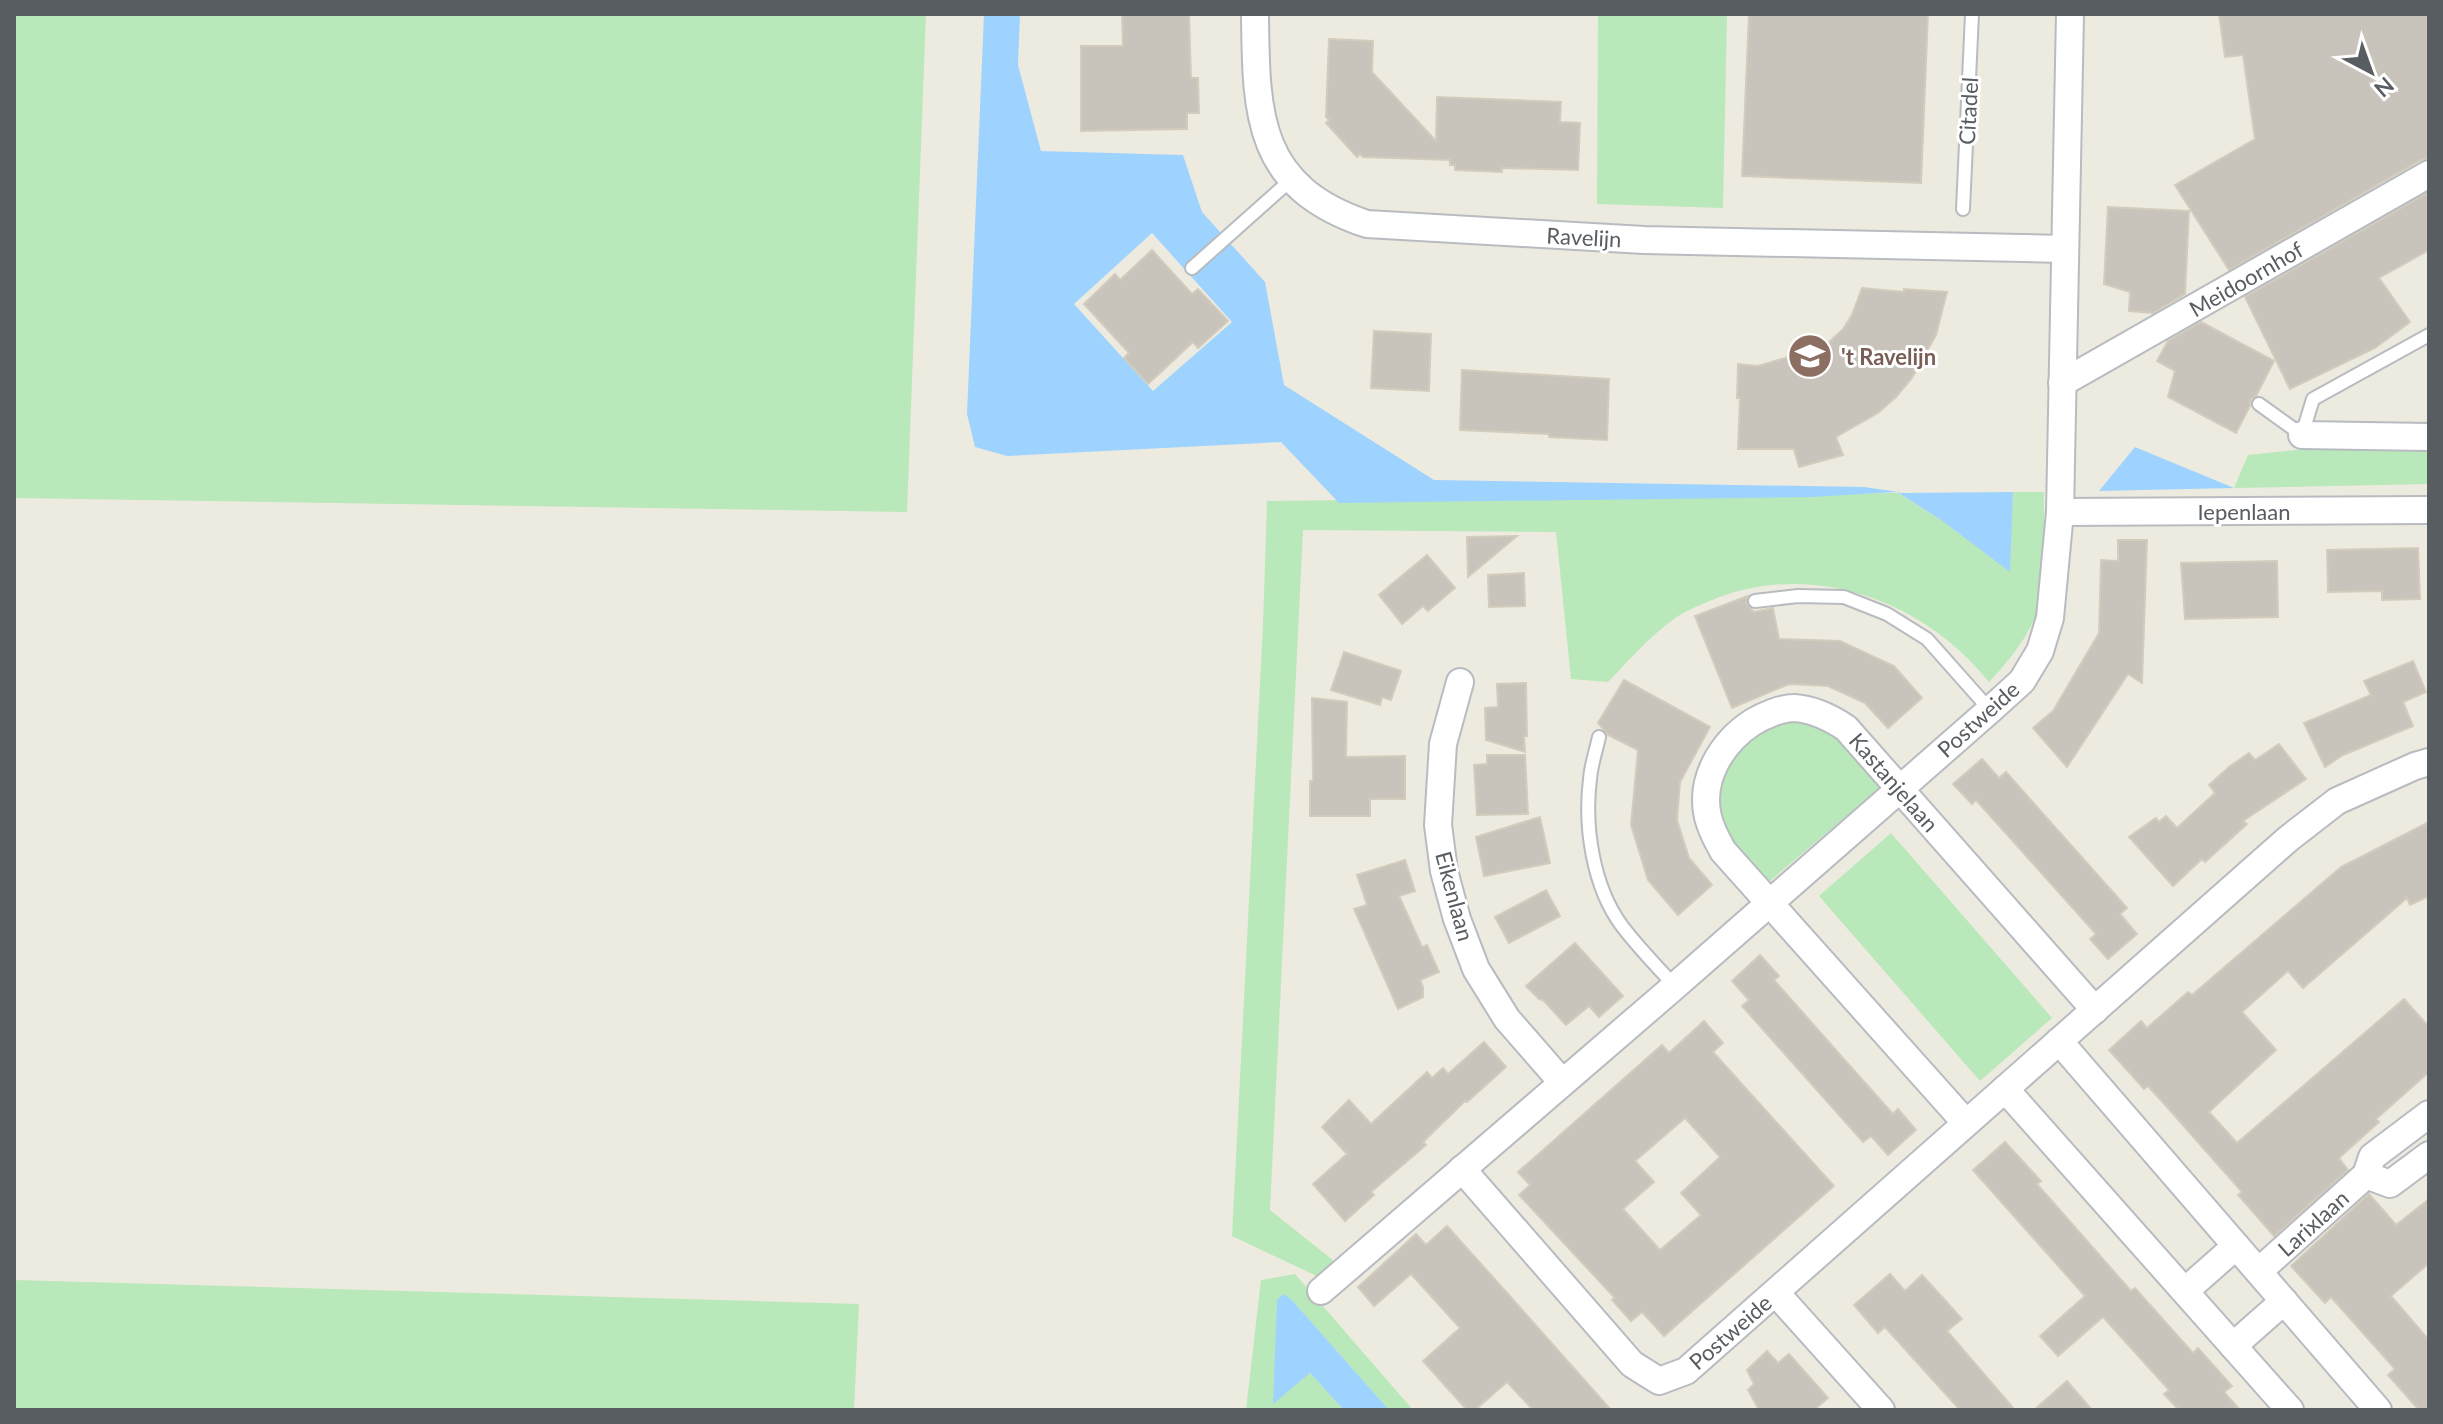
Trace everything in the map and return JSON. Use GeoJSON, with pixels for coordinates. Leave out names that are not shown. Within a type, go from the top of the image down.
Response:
{"type":"FeatureCollection","features":[{"type":"Feature","properties":{"kind":"street","name":"Ravelijn"},"geometry":{"type":"LineString","coordinates":[[1255,14],[1255,84],[1263,128],[1274,156],[1312,199],[1339,215],[1367,224],[1644,240],[2064,249]]}},
{"type":"Feature","properties":{"kind":"street","name":"Postweide"},"geometry":{"type":"LineString","coordinates":[[1321,1291],[1990,710],[2022,681],[2040,651],[2050,618],[2060,512],[2070,14]]}},
{"type":"Feature","properties":{"kind":"street","name":"Meidoornhof"},"geometry":{"type":"LineString","coordinates":[[2062,383],[2429,174]]}},
{"type":"Feature","properties":{"kind":"street"},"geometry":{"type":"LineString","coordinates":[[2302,435],[2429,437]]}},
{"type":"Feature","properties":{"kind":"street","name":"Iepenlaan"},"geometry":{"type":"LineString","coordinates":[[2060,512],[2429,510]]}},
{"type":"Feature","properties":{"kind":"street","name":"Eikenlaan"},"geometry":{"type":"LineString","coordinates":[[1460,682],[1443,744],[1438,825],[1447,883],[1476,969],[1507,1019],[1562,1082]]}},
{"type":"Feature","properties":{"kind":"street","name":"Kastanjelaan"},"geometry":{"type":"LineString","coordinates":[[1966,1123],[1723,851],[1707,814],[1708,784],[1714,764],[1735,733],[1761,717],[1792,708],[1830,718],[1846,728],[2095,1010]]}},
{"type":"Feature","properties":{"kind":"street","name":"Postweide"},"geometry":{"type":"LineString","coordinates":[[1462,1169],[1632,1364],[1659,1381],[1686,1371],[2288,839],[2337,801],[2429,762]]}},
{"type":"Feature","properties":{"kind":"street"},"geometry":{"type":"LineString","coordinates":[[2059,1041],[2378,1410]]}},
{"type":"Feature","properties":{"kind":"street"},"geometry":{"type":"LineString","coordinates":[[2005,1089],[2290,1410]]}},
{"type":"Feature","properties":{"kind":"street","name":"Larixlaan"},"geometry":{"type":"LineString","coordinates":[[2259,1271],[2366,1175],[2372,1157],[2429,1114]]}},
{"type":"Feature","properties":{"kind":"street","name":"Larixlaan"},"geometry":{"type":"LineString","coordinates":[[2366,1175],[2390,1184],[2429,1155]]}},
{"type":"Feature","properties":{"kind":"street"},"geometry":{"type":"LineString","coordinates":[[2185,1291],[2236,1246]]}},
{"type":"Feature","properties":{"kind":"street"},"geometry":{"type":"LineString","coordinates":[[1776,1293],[1880,1410]]}},
{"type":"Feature","properties":{"kind":"street"},"geometry":{"type":"LineString","coordinates":[[2233,1346],[2284,1301]]}},
{"type":"Feature","properties":{"kind":"lane","name":"Citadel"},"geometry":{"type":"LineString","coordinates":[[1963,209],[1972,14]]}},
{"type":"Feature","properties":{"kind":"lane"},"geometry":{"type":"LineString","coordinates":[[1192,268],[1292,179]]}},
{"type":"Feature","properties":{"kind":"lane"},"geometry":{"type":"LineString","coordinates":[[2259,404],[2302,435],[2313,399],[2429,335]]}},
{"type":"Feature","properties":{"kind":"lane"},"geometry":{"type":"LineString","coordinates":[[1755,601],[1798,596],[1844,597],[1887,614],[1927,639],[1990,710]]}},
{"type":"Feature","properties":{"kind":"lane"},"geometry":{"type":"LineString","coordinates":[[1599,737],[1590,780],[1589,825],[1594,863],[1621,925],[1675,986]]}},
{"type":"Feature","properties":{"kind":"green space"},"geometry":{"type":"Polygon","coordinates":[[[14,14],[926,14],[907,512],[14,498],[14,14]]]}},
{"type":"Feature","properties":{"kind":"green space"},"geometry":{"type":"Polygon","coordinates":[[[1598,14],[1727,14],[1723,208],[1597,204],[1598,14]]]}},
{"type":"Feature","properties":{"kind":"green space"},"geometry":{"type":"Polygon","coordinates":[[[2331,446],[2429,447],[2429,484],[2234,488],[2248,455],[2331,446]]]}},
{"type":"Feature","properties":{"kind":"green space"},"geometry":{"type":"Polygon","coordinates":[[[2013,492],[2044,492],[2041,592],[2029,630],[1989,682],[1963,653],[1899,609],[1864,595],[1826,586],[1788,584],[1750,588],[1683,613],[1648,641],[1608,682],[1571,679],[1556,532],[1303,530],[1270,1210],[1339,1265],[1323,1279],[1232,1236],[1267,501],[1898,493],[1941,520],[2009,571],[2013,492]]]}},
{"type":"Feature","properties":{"kind":"green space"},"geometry":{"type":"Polygon","coordinates":[[[1794,722],[1832,731],[1884,784],[1764,886],[1729,848],[1716,813],[1719,775],[1742,742],[1775,725],[1794,722]]]}},
{"type":"Feature","properties":{"kind":"green space"},"geometry":{"type":"Polygon","coordinates":[[[1891,833],[2052,1018],[1980,1081],[1819,896],[1891,833]]]}},
{"type":"Feature","properties":{"kind":"green space"},"geometry":{"type":"Polygon","coordinates":[[[1295,1274],[1413,1410],[1389,1410],[1291,1299],[1273,1403],[1310,1373],[1344,1410],[1246,1410],[1261,1280],[1295,1274]]]}},
{"type":"Feature","properties":{"kind":"green space"},"geometry":{"type":"Polygon","coordinates":[[[14,1280],[859,1304],[854,1410],[14,1410],[14,1280]]]}},
{"type":"Feature","properties":{"kind":"water"},"geometry":{"type":"Polygon","coordinates":[[[984,14],[1020,14],[1018,65],[1041,151],[1183,155],[1202,212],[1265,282],[1284,385],[1434,480],[1864,487],[1899,492],[1900,493],[2013,492],[2010,572],[1941,520],[1897,492],[1811,497],[1339,503],[1281,442],[1007,456],[975,447],[967,414],[984,14]],[[1152,233],[1074,304],[1153,391],[1232,322],[1152,233]]]}},
{"type":"Feature","properties":{"kind":"water"},"geometry":{"type":"Polygon","coordinates":[[[2135,447],[2234,488],[2099,491],[2135,447]]]}},
{"type":"Feature","properties":{"kind":"water"},"geometry":{"type":"Polygon","coordinates":[[[1283,1294],[1291,1299],[1389,1410],[1344,1410],[1310,1373],[1273,1404],[1277,1300],[1283,1294]]]}},
{"type":"Feature","properties":{"kind":"building"},"geometry":{"type":"Polygon","coordinates":[[[1122,14],[1189,14],[1191,78],[1198,78],[1199,113],[1187,113],[1187,129],[1081,131],[1081,46],[1123,46],[1122,14]]]}},
{"type":"Feature","properties":{"kind":"building"},"geometry":{"type":"Polygon","coordinates":[[[1749,14],[1928,14],[1921,183],[1742,176],[1749,14]]]}},
{"type":"Feature","properties":{"kind":"building"},"geometry":{"type":"Polygon","coordinates":[[[2219,14],[2429,14],[2429,158],[2229,270],[2175,185],[2255,139],[2243,55],[2225,57],[2219,14]]]}},
{"type":"Feature","properties":{"kind":"building"},"geometry":{"type":"Polygon","coordinates":[[[1329,39],[1373,41],[1372,72],[1436,141],[1437,97],[1561,102],[1560,122],[1580,123],[1578,170],[1455,170],[1450,160],[1363,157],[1360,154],[1357,157],[1326,123],[1329,120],[1326,117],[1329,39]]]}},
{"type":"Feature","properties":{"kind":"building"},"geometry":{"type":"Polygon","coordinates":[[[2429,192],[2429,250],[2379,278],[2410,322],[2375,348],[2290,389],[2245,297],[2429,192]]]}},
{"type":"Feature","properties":{"kind":"building"},"geometry":{"type":"Polygon","coordinates":[[[2108,207],[2189,211],[2185,294],[2153,313],[2129,311],[2130,292],[2104,284],[2108,207]]]}},
{"type":"Feature","properties":{"kind":"building"},"geometry":{"type":"Polygon","coordinates":[[[1152,250],[1192,294],[1198,289],[1228,321],[1198,348],[1193,342],[1148,384],[1124,358],[1129,353],[1084,304],[1115,274],[1120,280],[1152,250]]]}},
{"type":"Feature","properties":{"kind":"building"},"geometry":{"type":"Polygon","coordinates":[[[1862,288],[1947,292],[1936,335],[1912,378],[1878,413],[1836,437],[1843,455],[1799,467],[1794,449],[1738,449],[1738,364],[1758,366],[1825,346],[1843,329],[1852,315],[1862,288]]]}},
{"type":"Feature","properties":{"kind":"building"},"geometry":{"type":"Polygon","coordinates":[[[2201,322],[2274,361],[2256,396],[2251,399],[2236,433],[2168,397],[2175,371],[2157,361],[2168,341],[2201,322]]]}},
{"type":"Feature","properties":{"kind":"building"},"geometry":{"type":"Polygon","coordinates":[[[1374,331],[1431,334],[1429,391],[1371,388],[1374,331]]]}},
{"type":"Feature","properties":{"kind":"building"},"geometry":{"type":"Polygon","coordinates":[[[1462,370],[1609,379],[1607,440],[1460,430],[1462,370]]]}},
{"type":"Feature","properties":{"kind":"building"},"geometry":{"type":"Polygon","coordinates":[[[1517,536],[1468,577],[1467,537],[1517,536]]]}},
{"type":"Feature","properties":{"kind":"building"},"geometry":{"type":"Polygon","coordinates":[[[2118,540],[2147,540],[2142,683],[2128,674],[2067,767],[2033,728],[2053,711],[2099,633],[2101,560],[2118,561],[2118,540]]]}},
{"type":"Feature","properties":{"kind":"building"},"geometry":{"type":"Polygon","coordinates":[[[2418,548],[2420,599],[2382,600],[2382,591],[2328,592],[2327,550],[2418,548]]]}},
{"type":"Feature","properties":{"kind":"building"},"geometry":{"type":"Polygon","coordinates":[[[1427,555],[1455,588],[1428,611],[1423,606],[1402,624],[1379,595],[1427,555]]]}},
{"type":"Feature","properties":{"kind":"building"},"geometry":{"type":"Polygon","coordinates":[[[2277,561],[2278,617],[2185,619],[2181,563],[2277,561]]]}},
{"type":"Feature","properties":{"kind":"building"},"geometry":{"type":"Polygon","coordinates":[[[1524,573],[1525,606],[1489,607],[1488,575],[1524,573]]]}},
{"type":"Feature","properties":{"kind":"building"},"geometry":{"type":"Polygon","coordinates":[[[1748,596],[1746,603],[1754,612],[1773,608],[1779,639],[1840,641],[1894,666],[1922,698],[1888,728],[1865,703],[1828,686],[1789,684],[1732,708],[1695,616],[1748,596]]]}},
{"type":"Feature","properties":{"kind":"building"},"geometry":{"type":"Polygon","coordinates":[[[1344,652],[1401,671],[1391,700],[1382,697],[1380,705],[1331,690],[1344,652]]]}},
{"type":"Feature","properties":{"kind":"building"},"geometry":{"type":"Polygon","coordinates":[[[2413,661],[2426,692],[2403,702],[2413,726],[2343,755],[2325,767],[2304,723],[2371,695],[2364,681],[2413,661]]]}},
{"type":"Feature","properties":{"kind":"building"},"geometry":{"type":"Polygon","coordinates":[[[1624,680],[1710,727],[1680,782],[1677,820],[1689,858],[1712,885],[1678,915],[1648,880],[1631,825],[1638,750],[1608,735],[1598,723],[1624,680]]]}},
{"type":"Feature","properties":{"kind":"building"},"geometry":{"type":"Polygon","coordinates":[[[1526,683],[1525,752],[1486,740],[1485,708],[1498,707],[1497,684],[1526,683]]]}},
{"type":"Feature","properties":{"kind":"building"},"geometry":{"type":"Polygon","coordinates":[[[1312,698],[1347,702],[1346,757],[1405,756],[1405,799],[1370,799],[1370,816],[1310,816],[1310,781],[1313,781],[1312,698]]]}},
{"type":"Feature","properties":{"kind":"building"},"geometry":{"type":"Polygon","coordinates":[[[2279,744],[2306,779],[2243,821],[2247,824],[2173,886],[2129,837],[2156,818],[2159,822],[2166,816],[2177,828],[2215,793],[2209,785],[2229,767],[2249,753],[2255,760],[2279,744]]]}},
{"type":"Feature","properties":{"kind":"building"},"geometry":{"type":"Polygon","coordinates":[[[1487,755],[1525,755],[1528,814],[1477,815],[1474,765],[1487,764],[1487,755]]]}},
{"type":"Feature","properties":{"kind":"building"},"geometry":{"type":"Polygon","coordinates":[[[1982,759],[1999,778],[2006,772],[2127,908],[2120,914],[2137,934],[2108,959],[2090,939],[2096,934],[1976,800],[1972,804],[1953,784],[1982,759]]]}},
{"type":"Feature","properties":{"kind":"building"},"geometry":{"type":"Polygon","coordinates":[[[1540,817],[1550,863],[1484,876],[1476,837],[1540,817]]]}},
{"type":"Feature","properties":{"kind":"building"},"geometry":{"type":"Polygon","coordinates":[[[2429,822],[2429,896],[2410,905],[2407,898],[2303,988],[2288,971],[2242,1012],[2276,1050],[2209,1112],[2237,1143],[2404,999],[2429,1027],[2429,1072],[2376,1119],[2379,1122],[2339,1158],[2348,1170],[2274,1236],[2238,1195],[2242,1192],[2167,1107],[2148,1086],[2144,1089],[2109,1050],[2141,1021],[2147,1028],[2188,992],[2192,995],[2341,867],[2429,822]]]}},
{"type":"Feature","properties":{"kind":"building"},"geometry":{"type":"Polygon","coordinates":[[[1405,860],[1415,891],[1399,896],[1422,947],[1427,945],[1439,972],[1420,980],[1423,997],[1398,1009],[1354,909],[1367,905],[1357,875],[1405,860]]]}},
{"type":"Feature","properties":{"kind":"building"},"geometry":{"type":"Polygon","coordinates":[[[1546,890],[1560,916],[1509,943],[1495,917],[1546,890]]]}},
{"type":"Feature","properties":{"kind":"building"},"geometry":{"type":"Polygon","coordinates":[[[1575,943],[1623,996],[1599,1017],[1589,1006],[1566,1025],[1526,986],[1575,943]]]}},
{"type":"Feature","properties":{"kind":"building"},"geometry":{"type":"Polygon","coordinates":[[[1760,955],[1779,976],[1774,980],[1842,1057],[1893,1114],[1898,1109],[1916,1130],[1888,1155],[1871,1136],[1863,1142],[1742,1006],[1749,1000],[1732,981],[1760,955]]]}},
{"type":"Feature","properties":{"kind":"building"},"geometry":{"type":"Polygon","coordinates":[[[1704,1021],[1723,1043],[1713,1052],[1834,1186],[1664,1336],[1642,1312],[1631,1321],[1612,1300],[1615,1298],[1519,1195],[1530,1185],[1518,1172],[1662,1045],[1669,1053],[1704,1021]],[[1685,1118],[1635,1161],[1654,1182],[1623,1209],[1660,1250],[1701,1215],[1681,1193],[1720,1157],[1685,1118]]]}},
{"type":"Feature","properties":{"kind":"building"},"geometry":{"type":"Polygon","coordinates":[[[1484,1042],[1506,1067],[1465,1101],[1423,1142],[1426,1145],[1371,1192],[1374,1195],[1345,1221],[1313,1184],[1347,1154],[1322,1127],[1349,1100],[1371,1124],[1427,1072],[1432,1078],[1443,1068],[1448,1074],[1484,1042]]]}},
{"type":"Feature","properties":{"kind":"building"},"geometry":{"type":"Polygon","coordinates":[[[2005,1142],[2041,1181],[2037,1184],[2131,1291],[2135,1288],[2193,1353],[2198,1348],[2232,1386],[2224,1392],[2240,1410],[2179,1410],[2164,1394],[2169,1390],[2103,1317],[2058,1356],[2040,1336],[2085,1296],[1973,1170],[2005,1142]]]}},
{"type":"Feature","properties":{"kind":"building"},"geometry":{"type":"Polygon","coordinates":[[[2369,1194],[2396,1225],[2429,1199],[2429,1263],[2391,1296],[2429,1340],[2429,1410],[2419,1410],[2388,1375],[2395,1369],[2331,1297],[2325,1303],[2291,1266],[2369,1194]]]}},
{"type":"Feature","properties":{"kind":"building"},"geometry":{"type":"Polygon","coordinates":[[[1447,1226],[1611,1410],[1533,1410],[1507,1382],[1475,1410],[1467,1410],[1423,1361],[1460,1328],[1411,1274],[1374,1306],[1358,1287],[1416,1234],[1426,1245],[1447,1226]]]}},
{"type":"Feature","properties":{"kind":"building"},"geometry":{"type":"Polygon","coordinates":[[[1890,1274],[1905,1291],[1922,1275],[1962,1319],[1947,1331],[2015,1410],[1960,1410],[1885,1327],[1878,1333],[1854,1305],[1890,1274]]]}},
{"type":"Feature","properties":{"kind":"building"},"geometry":{"type":"Polygon","coordinates":[[[1767,1351],[1778,1363],[1789,1354],[1828,1398],[1814,1410],[1759,1410],[1748,1390],[1754,1384],[1747,1370],[1767,1351]]]}},
{"type":"Feature","properties":{"kind":"building"},"geometry":{"type":"Polygon","coordinates":[[[2067,1381],[2092,1410],[2034,1410],[2067,1381]]]}},
{"type":"Feature","properties":{"kind":"place","name":"'t Ravelijn"},"geometry":{"type":"Point","coordinates":[1810,356]}}]}
